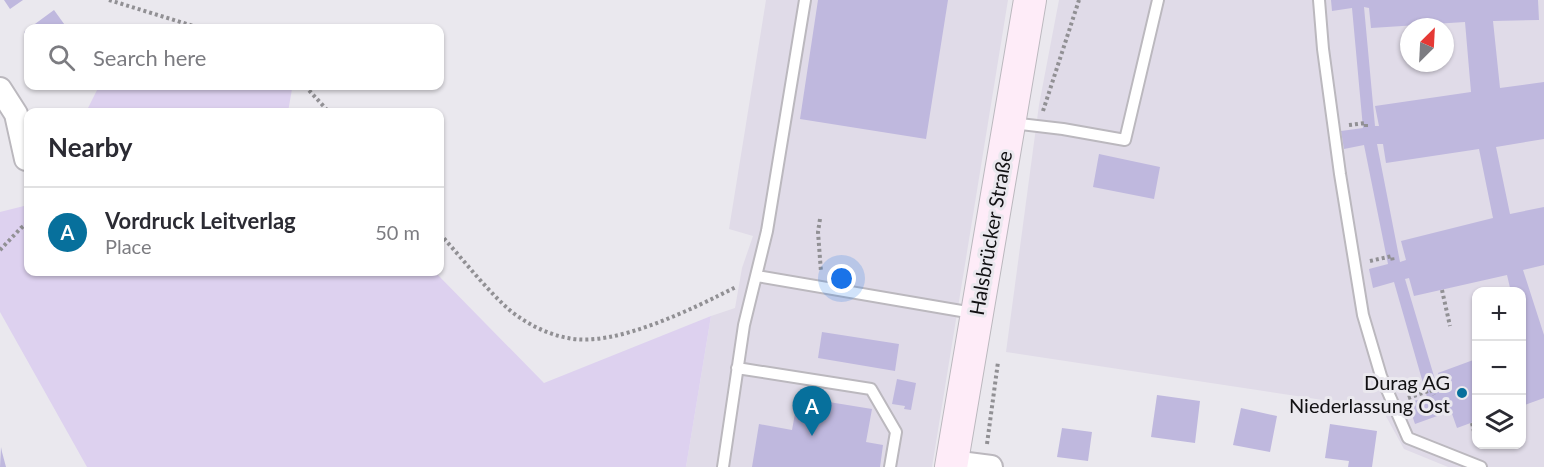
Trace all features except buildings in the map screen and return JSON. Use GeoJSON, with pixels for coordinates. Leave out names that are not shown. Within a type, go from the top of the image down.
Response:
{"type":"FeatureCollection","features":[{"type":"Feature","properties":{"kind":"main road","name":"Halsbrücker Straße"},"geometry":{"type":"LineString","coordinates":[[952,465],[976,313],[1020,124],[1030,0]]}},
{"type":"Feature","properties":{"kind":"street"},"geometry":{"type":"LineString","coordinates":[[0,89],[16,114],[24,150]]}},
{"type":"Feature","properties":{"kind":"street"},"geometry":{"type":"LineString","coordinates":[[952,465],[991,467]]}},
{"type":"Feature","properties":{"kind":"lane"},"geometry":{"type":"LineString","coordinates":[[723,467],[744,325],[768,231],[805,0]]}},
{"type":"Feature","properties":{"kind":"lane"},"geometry":{"type":"LineString","coordinates":[[1020,124],[1125,140],[1158,0]]}},
{"type":"Feature","properties":{"kind":"lane"},"geometry":{"type":"LineString","coordinates":[[1319,0],[1323,49],[1354,264],[1363,315],[1381,376],[1407,438],[1481,467]]}},
{"type":"Feature","properties":{"kind":"lane"},"geometry":{"type":"LineString","coordinates":[[757,276],[976,313]]}},
{"type":"Feature","properties":{"kind":"lane"},"geometry":{"type":"LineString","coordinates":[[737,368],[871,389],[896,432],[890,467]]}},
{"type":"Feature","properties":{"kind":"path"},"geometry":{"type":"LineString","coordinates":[[109,0],[187,24]]}},
{"type":"Feature","properties":{"kind":"path"},"geometry":{"type":"LineString","coordinates":[[1020,124],[1044,109],[1079,0]]}},
{"type":"Feature","properties":{"kind":"path"},"geometry":{"type":"LineString","coordinates":[[309,90],[325,108]]}},
{"type":"Feature","properties":{"kind":"path"},"geometry":{"type":"LineString","coordinates":[[820,219],[818,232],[822,287]]}},
{"type":"Feature","properties":{"kind":"path"},"geometry":{"type":"LineString","coordinates":[[0,250],[24,226]]}},
{"type":"Feature","properties":{"kind":"path"},"geometry":{"type":"LineString","coordinates":[[444,238],[505,306],[548,333],[570,339],[597,338],[630,332],[685,311],[757,276]]}},
{"type":"Feature","properties":{"kind":"path"},"geometry":{"type":"LineString","coordinates":[[1354,264],[1392,256],[1393,263]]}},
{"type":"Feature","properties":{"kind":"path"},"geometry":{"type":"LineString","coordinates":[[1442,290],[1450,326]]}},
{"type":"Feature","properties":{"kind":"path"},"geometry":{"type":"LineString","coordinates":[[1393,404],[1431,390],[1434,395]]}},
{"type":"Feature","properties":{"kind":"shaded area"},"geometry":{"type":"Polygon","coordinates":[[[766,0],[1008,0],[932,467],[686,467],[711,316],[735,308],[742,268],[753,236],[729,229],[766,0]]]}},
{"type":"Feature","properties":{"kind":"shaded area"},"geometry":{"type":"Polygon","coordinates":[[[1059,0],[1544,0],[1544,467],[1448,467],[1404,449],[1382,409],[1006,352],[1039,105],[1059,0]]]}},
{"type":"Feature","properties":{"kind":"shaded area"},"geometry":{"type":"Polygon","coordinates":[[[97,90],[292,90],[289,108],[88,108],[97,90]]]}},
{"type":"Feature","properties":{"kind":"shaded area"},"geometry":{"type":"Polygon","coordinates":[[[24,206],[24,276],[439,276],[544,383],[711,316],[686,467],[87,467],[0,312],[0,212],[24,206]]]}},
{"type":"Feature","properties":{"kind":"place","name":"Durag AG Niederlassung Ost"},"geometry":{"type":"Point","coordinates":[1462,393]}},
{"type":"Feature","properties":{"kind":"place","name":"Vordruck Leitverlag"},"geometry":{"type":"Point","coordinates":[812,436]}}]}
